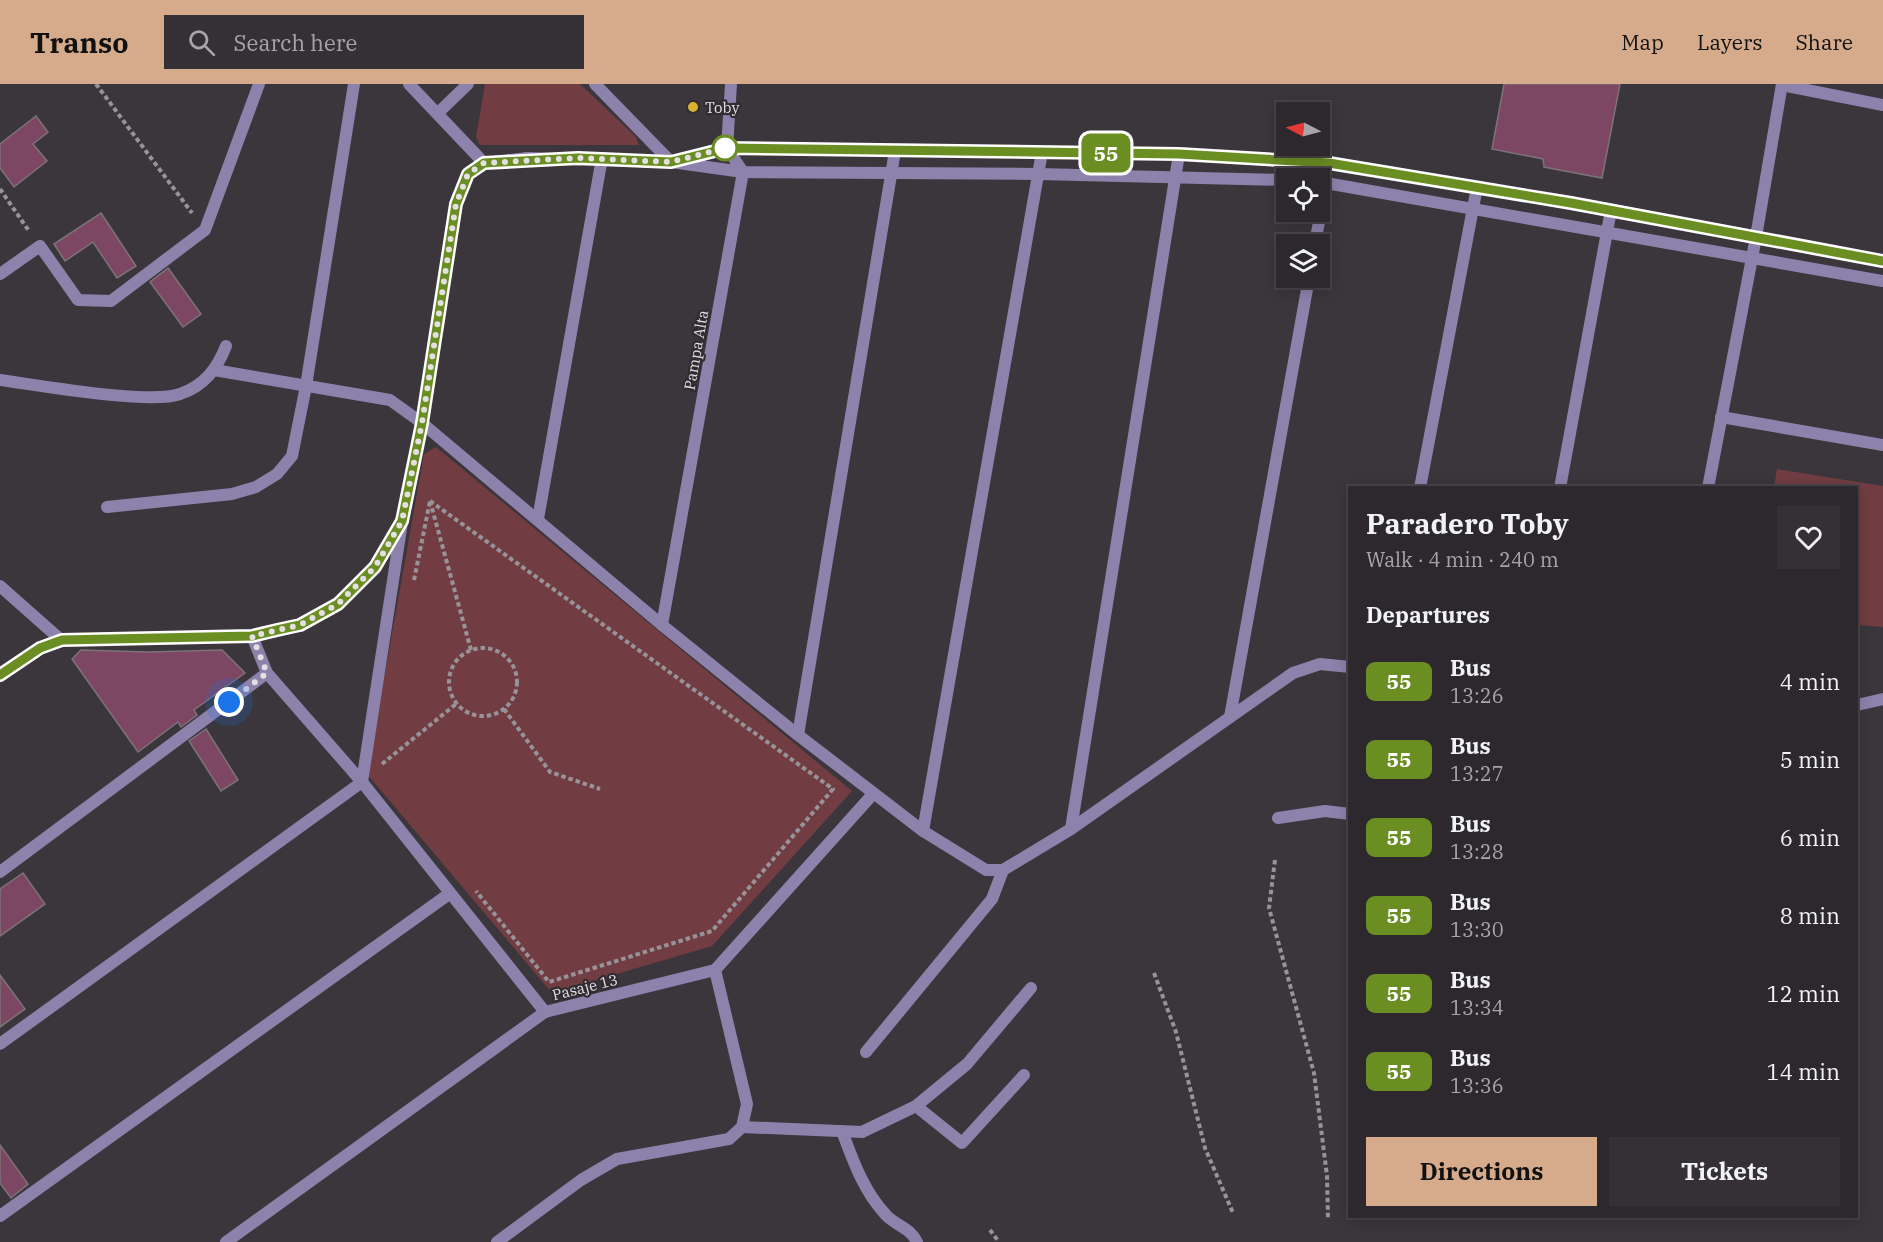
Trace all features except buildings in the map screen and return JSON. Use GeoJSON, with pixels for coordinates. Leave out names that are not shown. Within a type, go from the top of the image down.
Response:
{"type":"FeatureCollection","features":[{"type":"Feature","properties":{"kind":"street"},"geometry":{"type":"LineString","coordinates":[[0,274],[40,246],[78,300],[111,301],[205,230],[259,84]]}},
{"type":"Feature","properties":{"kind":"street"},"geometry":{"type":"LineString","coordinates":[[107,507],[210,499],[256,488],[278,474],[291,456],[297,440],[354,84]]}},
{"type":"Feature","properties":{"kind":"street"},"geometry":{"type":"LineString","coordinates":[[409,84],[484,163]]}},
{"type":"Feature","properties":{"kind":"street"},"geometry":{"type":"LineString","coordinates":[[438,113],[468,84]]}},
{"type":"Feature","properties":{"kind":"street"},"geometry":{"type":"LineString","coordinates":[[595,84],[671,162]]}},
{"type":"Feature","properties":{"kind":"street"},"geometry":{"type":"LineString","coordinates":[[731,84],[727,148],[743,172]]}},
{"type":"Feature","properties":{"kind":"street"},"geometry":{"type":"LineString","coordinates":[[1708,486],[1756,237],[1782,85],[1883,105]]}},
{"type":"Feature","properties":{"kind":"street"},"geometry":{"type":"LineString","coordinates":[[671,162],[727,148],[1179,154],[1329,163],[1611,210],[1883,261]]}},
{"type":"Feature","properties":{"kind":"street"},"geometry":{"type":"LineString","coordinates":[[798,735],[895,152]]}},
{"type":"Feature","properties":{"kind":"street"},"geometry":{"type":"LineString","coordinates":[[923,831],[1042,153]]}},
{"type":"Feature","properties":{"kind":"street"},"geometry":{"type":"LineString","coordinates":[[1071,829],[1179,154]]}},
{"type":"Feature","properties":{"kind":"street"},"geometry":{"type":"LineString","coordinates":[[537,519],[602,158]]}},
{"type":"Feature","properties":{"kind":"street"},"geometry":{"type":"LineString","coordinates":[[0,1044],[362,782],[402,521],[422,423],[456,204],[468,174],[484,163],[527,159],[602,158],[671,162],[743,172],[1038,174],[1276,180]]}},
{"type":"Feature","properties":{"kind":"street","name":"Pampa Alta"},"geometry":{"type":"LineString","coordinates":[[662,625],[743,172]]}},
{"type":"Feature","properties":{"kind":"street"},"geometry":{"type":"LineString","coordinates":[[1330,183],[1883,281]]}},
{"type":"Feature","properties":{"kind":"street"},"geometry":{"type":"LineString","coordinates":[[1420,486],[1477,187]]}},
{"type":"Feature","properties":{"kind":"street"},"geometry":{"type":"LineString","coordinates":[[1560,486],[1611,210]]}},
{"type":"Feature","properties":{"kind":"street"},"geometry":{"type":"LineString","coordinates":[[1230,717],[1307,288]]}},
{"type":"Feature","properties":{"kind":"street"},"geometry":{"type":"LineString","coordinates":[[0,380],[149,398],[178,395],[202,384],[214,370],[226,346]]}},
{"type":"Feature","properties":{"kind":"street"},"geometry":{"type":"LineString","coordinates":[[214,370],[390,400],[422,423],[662,625],[798,735],[923,831],[971,864],[986,870],[1003,870],[1071,829],[1293,674],[1320,664],[1348,667]]}},
{"type":"Feature","properties":{"kind":"street"},"geometry":{"type":"LineString","coordinates":[[1721,417],[1883,445]]}},
{"type":"Feature","properties":{"kind":"street"},"geometry":{"type":"LineString","coordinates":[[0,675],[40,648],[62,640],[252,636],[300,625],[338,604],[375,567],[402,521]]}},
{"type":"Feature","properties":{"kind":"street"},"geometry":{"type":"LineString","coordinates":[[0,586],[62,640]]}},
{"type":"Feature","properties":{"kind":"street"},"geometry":{"type":"LineString","coordinates":[[252,636],[267,673],[362,782],[545,1012]]}},
{"type":"Feature","properties":{"kind":"street"},"geometry":{"type":"LineString","coordinates":[[0,872],[267,673]]}},
{"type":"Feature","properties":{"kind":"street"},"geometry":{"type":"LineString","coordinates":[[1858,705],[1883,699]]}},
{"type":"Feature","properties":{"kind":"street"},"geometry":{"type":"LineString","coordinates":[[497,1242],[581,1180],[617,1159],[729,1139],[742,1127],[747,1104],[715,970],[873,794]]}},
{"type":"Feature","properties":{"kind":"street"},"geometry":{"type":"LineString","coordinates":[[1278,818],[1325,811],[1348,814]]}},
{"type":"Feature","properties":{"kind":"street"},"geometry":{"type":"LineString","coordinates":[[866,1052],[992,899],[1003,870]]}},
{"type":"Feature","properties":{"kind":"street"},"geometry":{"type":"LineString","coordinates":[[0,1216],[449,894]]}},
{"type":"Feature","properties":{"kind":"street","name":"Pasaje 13"},"geometry":{"type":"LineString","coordinates":[[226,1242],[545,1012],[715,970]]}},
{"type":"Feature","properties":{"kind":"street"},"geometry":{"type":"LineString","coordinates":[[742,1127],[862,1132],[916,1106],[967,1064],[1031,988]]}},
{"type":"Feature","properties":{"kind":"street"},"geometry":{"type":"LineString","coordinates":[[916,1106],[962,1143],[1024,1075]]}},
{"type":"Feature","properties":{"kind":"street"},"geometry":{"type":"LineString","coordinates":[[842,1131],[869,1192],[887,1217],[906,1227],[917,1242]]}},
{"type":"Feature","properties":{"kind":"path"},"geometry":{"type":"LineString","coordinates":[[96,84],[205,230]]}},
{"type":"Feature","properties":{"kind":"path"},"geometry":{"type":"LineString","coordinates":[[0,189],[40,246]]}},
{"type":"Feature","properties":{"kind":"path"},"geometry":{"type":"LineString","coordinates":[[471,650],[430,501],[833,789],[712,932],[549,982],[474,889]]}},
{"type":"Feature","properties":{"kind":"path"},"geometry":{"type":"LineString","coordinates":[[490,649],[500,653],[514,669],[516,691],[504,710],[484,717],[463,711],[456,704],[450,694],[449,674],[460,656],[471,650],[490,649]]}},
{"type":"Feature","properties":{"kind":"path"},"geometry":{"type":"LineString","coordinates":[[377,769],[456,704]]}},
{"type":"Feature","properties":{"kind":"path"},"geometry":{"type":"LineString","coordinates":[[504,710],[550,772],[600,789]]}},
{"type":"Feature","properties":{"kind":"path"},"geometry":{"type":"LineString","coordinates":[[1275,860],[1269,908],[1314,1073],[1326,1176],[1328,1220]]}},
{"type":"Feature","properties":{"kind":"path"},"geometry":{"type":"LineString","coordinates":[[1154,973],[1176,1032],[1205,1148],[1233,1213]]}},
{"type":"Feature","properties":{"kind":"path"},"geometry":{"type":"LineString","coordinates":[[990,1230],[999,1242]]}},
{"type":"Feature","properties":{"kind":"shaded area"},"geometry":{"type":"Polygon","coordinates":[[[485,84],[580,84],[636,137],[639,145],[480,145],[476,137],[485,84]]]}},
{"type":"Feature","properties":{"kind":"shaded area"},"geometry":{"type":"Polygon","coordinates":[[[436,447],[852,791],[712,946],[552,993],[367,774],[424,454],[436,447]]]}},
{"type":"Feature","properties":{"kind":"shaded area"},"geometry":{"type":"Polygon","coordinates":[[[1777,469],[1883,486],[1883,627],[1858,625],[1858,486],[1774,486],[1777,469]]]}},
{"type":"Feature","properties":{"kind":"bus line","name":"55"},"geometry":{"type":"LineString","coordinates":[[0,675],[40,648],[62,640],[252,636],[300,625],[338,604],[375,567],[402,521],[422,423],[456,204],[468,174],[484,163],[578,158],[671,162],[727,148],[1255,157],[1329,163],[1451,182],[1883,261]]}},
{"type":"Feature","properties":{"kind":"place","name":"Toby"},"geometry":{"type":"Point","coordinates":[693,107]}},
{"type":"Feature","properties":{"kind":"route"},"geometry":{"type":"LineString","coordinates":[[229,702],[267,673],[252,636],[300,625],[338,604],[375,567],[402,521],[422,423],[456,204],[468,174],[484,163],[578,158],[671,162],[727,148],[725,148]]}}]}
